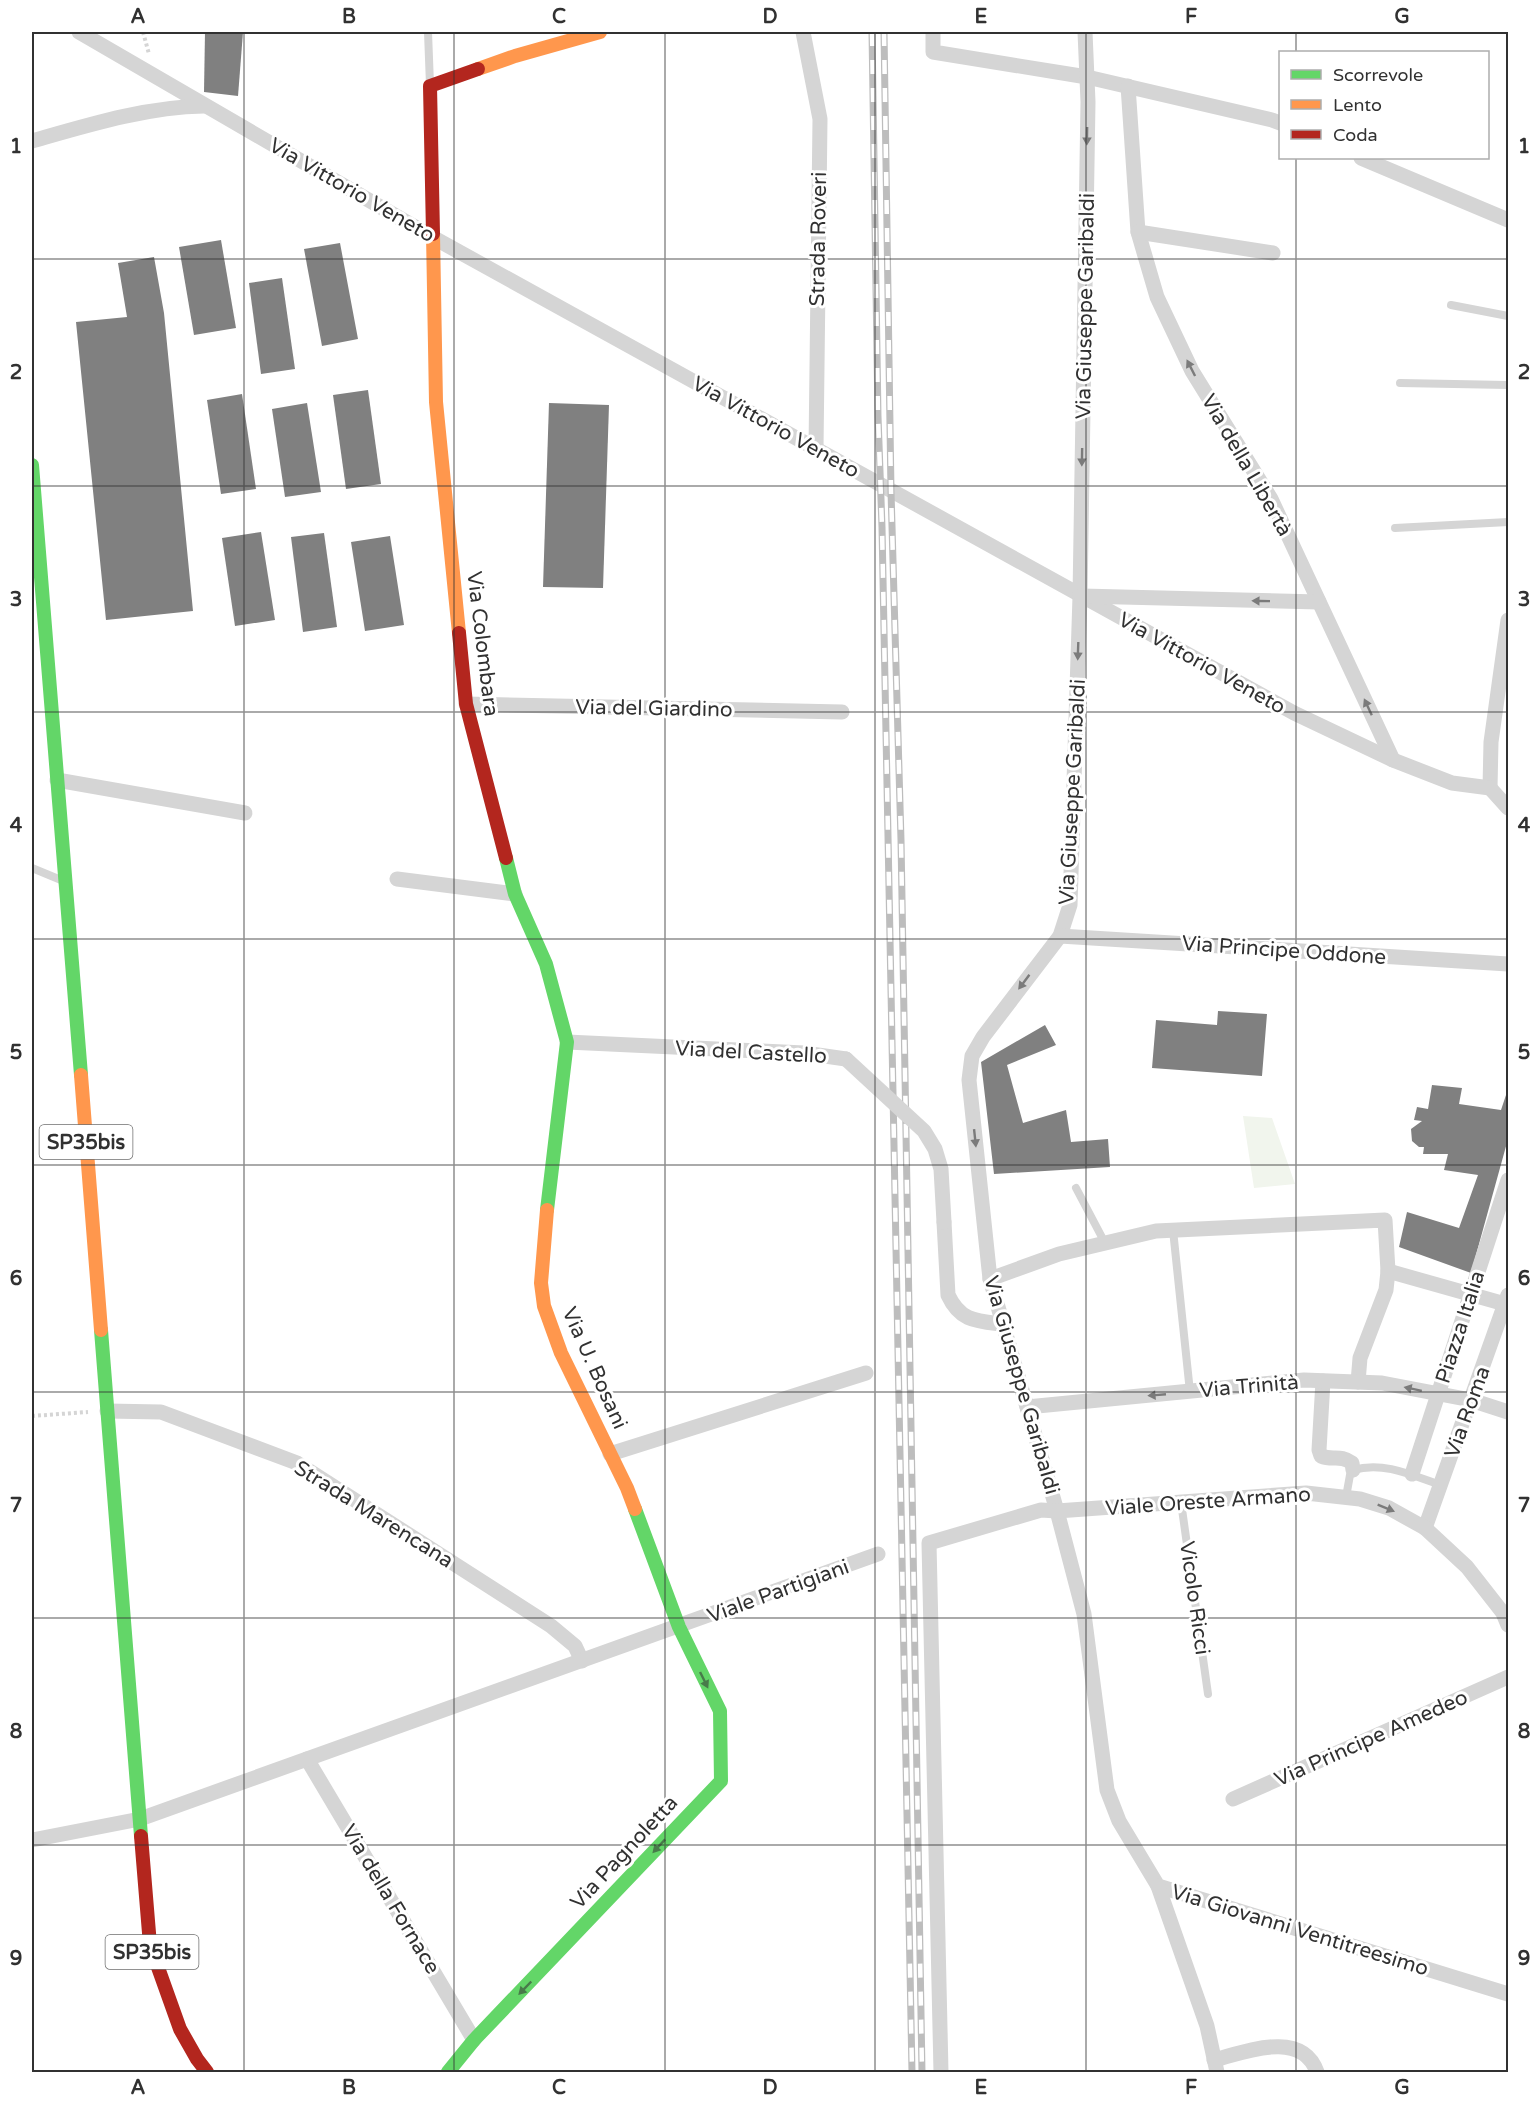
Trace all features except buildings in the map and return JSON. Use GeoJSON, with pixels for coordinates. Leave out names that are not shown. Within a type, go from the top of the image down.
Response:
{"type":"FeatureCollection","features":[{"type":"Feature","properties":{"kind":"street","name":"Via Vittorio Veneto"},"geometry":{"type":"LineString","coordinates":[[79,32],[434,238],[1294,713],[1393,760],[1452,783],[1490,788]]}},
{"type":"Feature","properties":{"kind":"street"},"geometry":{"type":"LineString","coordinates":[[430,86],[515,56],[600,32]]}},
{"type":"Feature","properties":{"kind":"street","name":"Strada Roveri"},"geometry":{"type":"LineString","coordinates":[[802,32],[820,119],[816,449]]}},
{"type":"Feature","properties":{"kind":"street"},"geometry":{"type":"LineString","coordinates":[[933,32],[933,52],[1087,77],[1279,122]]}},
{"type":"Feature","properties":{"kind":"street","name":"Via Giuseppe Garibaldi"},"geometry":{"type":"LineString","coordinates":[[1057,1511],[990,1279],[969,1080],[972,1056],[983,1037],[1060,936],[1070,905],[1080,596],[1087,77],[1085,32]]}},
{"type":"Feature","properties":{"kind":"street","name":"Via Colombara"},"geometry":{"type":"LineString","coordinates":[[430,86],[436,402],[466,704],[514,894],[546,964],[567,1042]]}},
{"type":"Feature","properties":{"kind":"street","name":"Via della Libertà"},"geometry":{"type":"LineString","coordinates":[[1128,86],[1138,232],[1157,297],[1192,371],[1271,499],[1393,760]]}},
{"type":"Feature","properties":{"kind":"street"},"geometry":{"type":"LineString","coordinates":[[32,141],[140,113],[185,106],[207,106]]}},
{"type":"Feature","properties":{"kind":"street"},"geometry":{"type":"LineString","coordinates":[[1363,159],[1509,220]]}},
{"type":"Feature","properties":{"kind":"street"},"geometry":{"type":"LineString","coordinates":[[1138,232],[1274,254]]}},
{"type":"Feature","properties":{"kind":"street","name":"SP35bis"},"geometry":{"type":"LineString","coordinates":[[32,465],[43,658],[57,780],[150,1945],[169,2001],[197,2061],[207,2073]]}},
{"type":"Feature","properties":{"kind":"street"},"geometry":{"type":"LineString","coordinates":[[1080,596],[1319,602]]}},
{"type":"Feature","properties":{"kind":"street"},"geometry":{"type":"LineString","coordinates":[[1509,620],[1491,742],[1490,788],[1509,808]]}},
{"type":"Feature","properties":{"kind":"street","name":"Via del Giardino"},"geometry":{"type":"LineString","coordinates":[[466,704],[842,712]]}},
{"type":"Feature","properties":{"kind":"street"},"geometry":{"type":"LineString","coordinates":[[57,780],[245,813]]}},
{"type":"Feature","properties":{"kind":"street"},"geometry":{"type":"LineString","coordinates":[[397,879],[514,894]]}},
{"type":"Feature","properties":{"kind":"street","name":"Via Principe Oddone"},"geometry":{"type":"LineString","coordinates":[[1060,936],[1501,963]]}},
{"type":"Feature","properties":{"kind":"street","name":"Via del Castello"},"geometry":{"type":"LineString","coordinates":[[567,1042],[827,1054],[846,1059],[924,1131],[935,1149],[941,1169],[948,1294],[953,1305],[962,1316],[1002,1324]]}},
{"type":"Feature","properties":{"kind":"street","name":"Via U. Bosani"},"geometry":{"type":"LineString","coordinates":[[567,1042],[542,1256],[541,1283],[544,1306],[561,1353],[627,1488],[679,1627]]}},
{"type":"Feature","properties":{"kind":"street","name":"Piazza Italia"},"geometry":{"type":"LineString","coordinates":[[1412,1474],[1509,1179]]}},
{"type":"Feature","properties":{"kind":"street"},"geometry":{"type":"LineString","coordinates":[[990,1279],[1059,1254],[1156,1230],[1385,1220],[1388,1271],[1386,1290],[1360,1358],[1358,1382]]}},
{"type":"Feature","properties":{"kind":"street"},"geometry":{"type":"LineString","coordinates":[[1388,1271],[1471,1295],[1507,1299]]}},
{"type":"Feature","properties":{"kind":"street","name":"Via Roma"},"geometry":{"type":"LineString","coordinates":[[1425,1528],[1507,1299]]}},
{"type":"Feature","properties":{"kind":"street"},"geometry":{"type":"LineString","coordinates":[[610,1454],[866,1373]]}},
{"type":"Feature","properties":{"kind":"street","name":"Via Trinità"},"geometry":{"type":"LineString","coordinates":[[1027,1407],[1304,1380],[1382,1383],[1471,1401],[1509,1412]]}},
{"type":"Feature","properties":{"kind":"street"},"geometry":{"type":"LineString","coordinates":[[1323,1381],[1319,1450],[1326,1458],[1345,1458],[1352,1463],[1353,1470]]}},
{"type":"Feature","properties":{"kind":"street","name":"Strada Marencana"},"geometry":{"type":"LineString","coordinates":[[107,1411],[161,1412],[297,1463],[551,1626],[574,1646],[582,1661]]}},
{"type":"Feature","properties":{"kind":"street","name":"Viale Oreste Armano"},"geometry":{"type":"LineString","coordinates":[[941,2073],[929,1543],[1041,1510],[1057,1511],[1306,1492],[1346,1497],[1389,1508],[1425,1528],[1467,1567],[1503,1613],[1509,1625]]}},
{"type":"Feature","properties":{"kind":"street","name":"Via Giovanni Ventitreesimo"},"geometry":{"type":"LineString","coordinates":[[1057,1511],[1084,1614],[1107,1790],[1119,1821],[1158,1886],[1509,1994]]}},
{"type":"Feature","properties":{"kind":"street","name":"Viale Partigiani"},"geometry":{"type":"LineString","coordinates":[[32,1840],[140,1819],[878,1554]]}},
{"type":"Feature","properties":{"kind":"street","name":"Via Pagnoletta"},"geometry":{"type":"LineString","coordinates":[[448,2073],[474,2040],[721,1781],[720,1711],[679,1627]]}},
{"type":"Feature","properties":{"kind":"street","name":"Via Principe Amedeo"},"geometry":{"type":"LineString","coordinates":[[1233,1799],[1509,1677]]}},
{"type":"Feature","properties":{"kind":"street","name":"Via della Fornace"},"geometry":{"type":"LineString","coordinates":[[308,1759],[474,2040]]}},
{"type":"Feature","properties":{"kind":"street"},"geometry":{"type":"LineString","coordinates":[[1158,1886],[1207,2026],[1216,2066],[1266,2048],[1284,2046],[1305,2055],[1317,2073]]}},
{"type":"Feature","properties":{"kind":"lane"},"geometry":{"type":"LineString","coordinates":[[428,32],[430,86]]}},
{"type":"Feature","properties":{"kind":"lane"},"geometry":{"type":"LineString","coordinates":[[1451,305],[1509,316]]}},
{"type":"Feature","properties":{"kind":"lane"},"geometry":{"type":"LineString","coordinates":[[1400,383],[1509,385]]}},
{"type":"Feature","properties":{"kind":"lane"},"geometry":{"type":"LineString","coordinates":[[1395,528],[1509,522]]}},
{"type":"Feature","properties":{"kind":"lane"},"geometry":{"type":"LineString","coordinates":[[32,868],[65,882]]}},
{"type":"Feature","properties":{"kind":"lane"},"geometry":{"type":"LineString","coordinates":[[1076,1188],[1104,1243]]}},
{"type":"Feature","properties":{"kind":"lane"},"geometry":{"type":"LineString","coordinates":[[1173,1230],[1190,1392]]}},
{"type":"Feature","properties":{"kind":"lane"},"geometry":{"type":"LineString","coordinates":[[1346,1497],[1350,1475],[1353,1470],[1360,1468],[1388,1468],[1440,1485]]}},
{"type":"Feature","properties":{"kind":"lane","name":"Vicolo Ricci"},"geometry":{"type":"LineString","coordinates":[[1181,1502],[1208,1694]]}},
{"type":"Feature","properties":{"kind":"path"},"geometry":{"type":"LineString","coordinates":[[32,1416],[107,1411]]}},
{"type":"Feature","properties":{"kind":"shaded area"},"geometry":{"type":"Polygon","coordinates":[[[1243,1116],[1272,1118],[1295,1184],[1254,1188],[1243,1116]]]}},
{"type":"Feature","properties":{"kind":"railway"},"geometry":{"type":"LineString","coordinates":[[872,32],[912,2072]]}},
{"type":"Feature","properties":{"kind":"railway"},"geometry":{"type":"LineString","coordinates":[[884,32],[891,491],[901,840],[922,2072]]}},
{"type":"Feature","properties":{"kind":"traffic: fast"},"geometry":{"type":"LineString","coordinates":[[32,465],[81,1075]]}},
{"type":"Feature","properties":{"kind":"traffic: fast"},"geometry":{"type":"LineString","coordinates":[[506,858],[515,894],[546,964],[567,1042],[547,1210]]}},
{"type":"Feature","properties":{"kind":"traffic: fast"},"geometry":{"type":"LineString","coordinates":[[101,1330],[141,1836]]}},
{"type":"Feature","properties":{"kind":"traffic: fast"},"geometry":{"type":"LineString","coordinates":[[448,2072],[474,2040],[721,1781],[720,1711],[679,1627],[635,1509]]}},
{"type":"Feature","properties":{"kind":"traffic: slow"},"geometry":{"type":"LineString","coordinates":[[478,69],[600,32]]}},
{"type":"Feature","properties":{"kind":"traffic: slow"},"geometry":{"type":"LineString","coordinates":[[433,234],[436,402],[459,633]]}},
{"type":"Feature","properties":{"kind":"traffic: slow"},"geometry":{"type":"LineString","coordinates":[[81,1075],[101,1330]]}},
{"type":"Feature","properties":{"kind":"traffic: slow"},"geometry":{"type":"LineString","coordinates":[[547,1210],[541,1283],[544,1306],[561,1353],[635,1509]]}},
{"type":"Feature","properties":{"kind":"traffic: jam"},"geometry":{"type":"LineString","coordinates":[[433,234],[430,86],[478,69]]}},
{"type":"Feature","properties":{"kind":"traffic: jam"},"geometry":{"type":"LineString","coordinates":[[459,633],[466,704],[506,858]]}},
{"type":"Feature","properties":{"kind":"traffic: jam"},"geometry":{"type":"LineString","coordinates":[[141,1836],[150,1945],[180,2029],[207,2072]]}}]}
